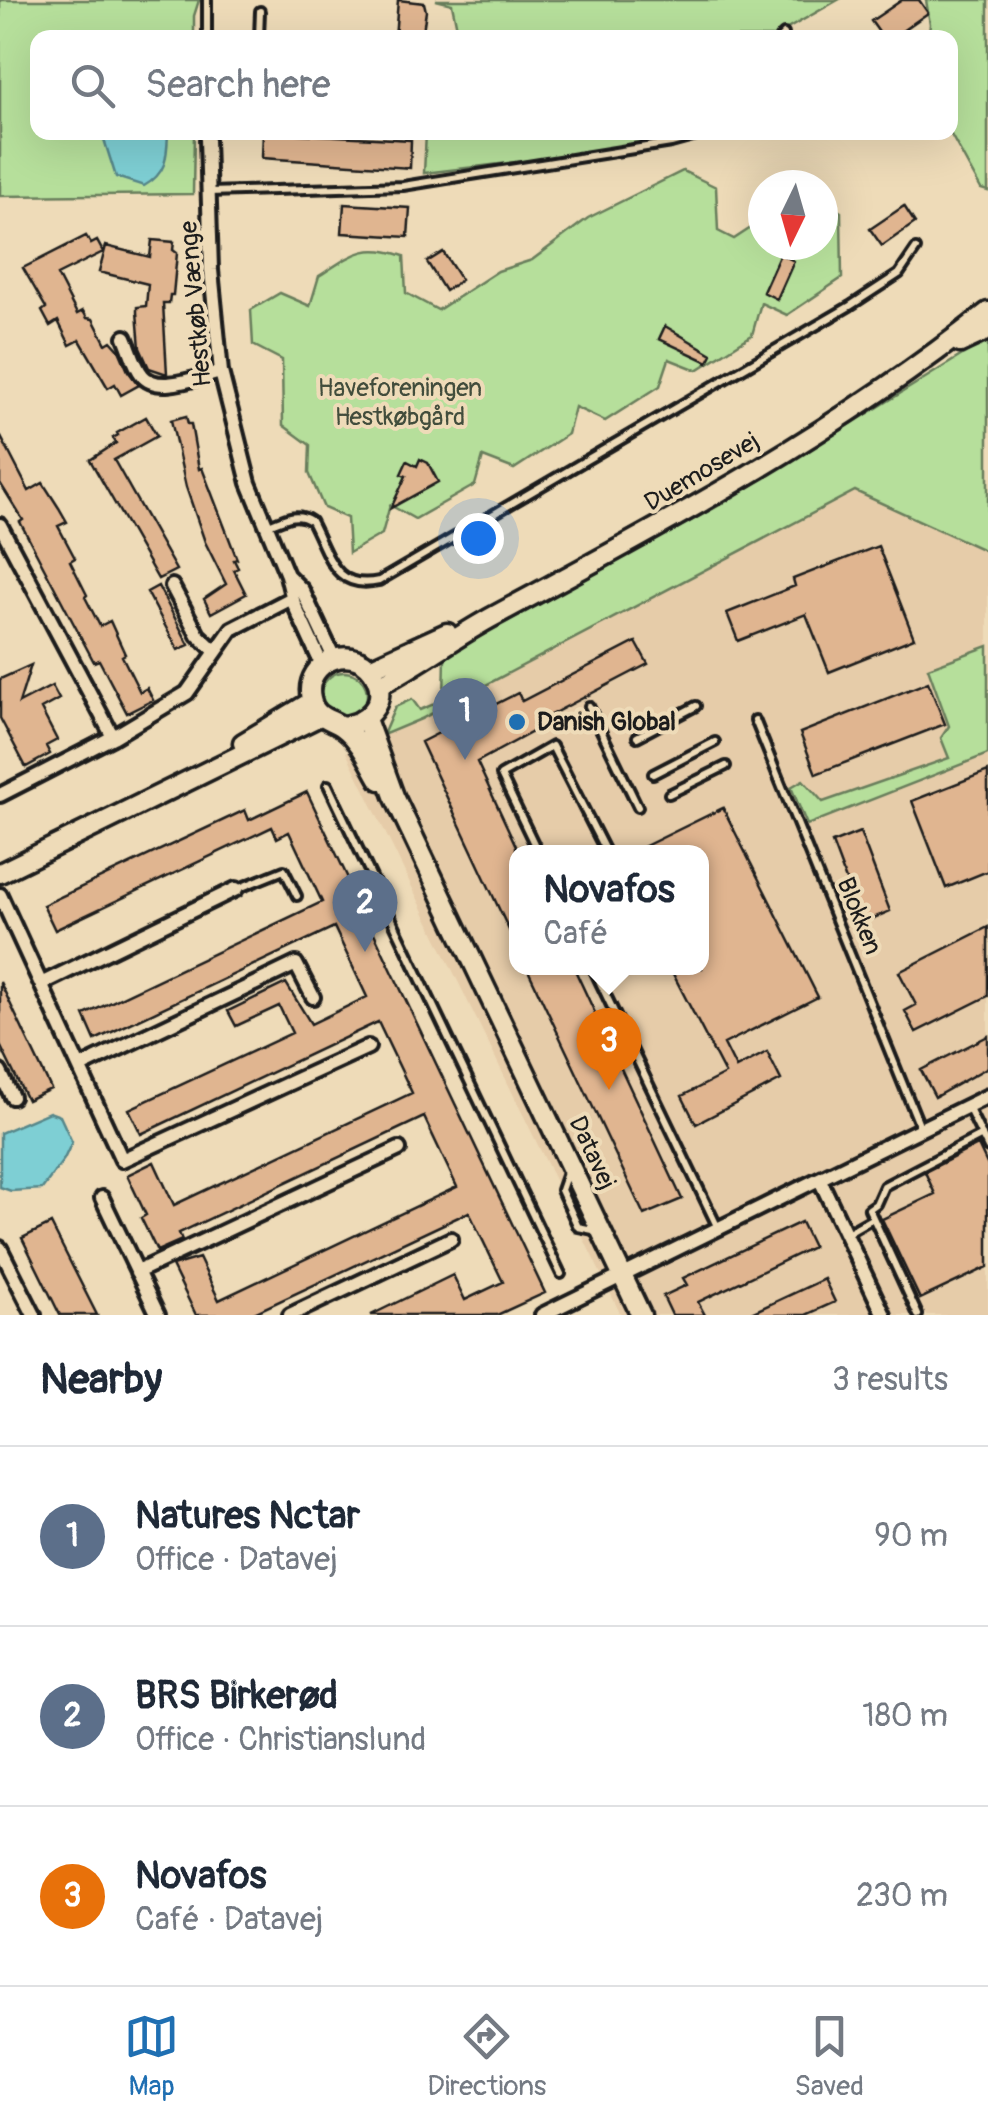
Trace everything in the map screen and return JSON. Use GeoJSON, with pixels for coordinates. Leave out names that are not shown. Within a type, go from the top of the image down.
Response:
{"type":"FeatureCollection","features":[{"type":"Feature","properties":{"kind":"street","name":"Hestkøb Vænge"},"geometry":{"type":"LineString","coordinates":[[207,140],[214,322],[221,372],[249,484],[287,575],[292,598],[328,661]]}},
{"type":"Feature","properties":{"kind":"street","name":"Duemosevej"},"geometry":{"type":"LineString","coordinates":[[374,677],[716,494],[932,356],[988,312]]}},
{"type":"Feature","properties":{"kind":"street","name":"Duemosevej"},"geometry":{"type":"LineString","coordinates":[[932,356],[988,330]]}},
{"type":"Feature","properties":{"kind":"street"},"geometry":{"type":"LineString","coordinates":[[125,336],[142,376],[153,383],[221,372]]}},
{"type":"Feature","properties":{"kind":"street"},"geometry":{"type":"LineString","coordinates":[[0,524],[113,737]]}},
{"type":"Feature","properties":{"kind":"street","name":"Hestkøb Vænge"},"geometry":{"type":"LineString","coordinates":[[287,575],[302,590],[328,661]]}},
{"type":"Feature","properties":{"kind":"street"},"geometry":{"type":"LineString","coordinates":[[172,586],[198,635],[215,651]]}},
{"type":"Feature","properties":{"kind":"street"},"geometry":{"type":"LineString","coordinates":[[0,795],[187,694],[232,628],[292,598]]}},
{"type":"Feature","properties":{"kind":"street"},"geometry":{"type":"LineString","coordinates":[[354,658],[374,677],[375,707],[366,718],[342,726],[316,709],[310,684],[328,661],[354,658]]}},
{"type":"Feature","properties":{"kind":"street"},"geometry":{"type":"LineString","coordinates":[[0,873],[209,769],[214,760],[316,709]]}},
{"type":"Feature","properties":{"kind":"street","name":"Datavej"},"geometry":{"type":"LineString","coordinates":[[366,718],[394,796],[641,1315]]}},
{"type":"Feature","properties":{"kind":"street","name":"Datavej"},"geometry":{"type":"LineString","coordinates":[[342,726],[394,796]]}},
{"type":"Feature","properties":{"kind":"street"},"geometry":{"type":"LineString","coordinates":[[41,984],[236,889]]}},
{"type":"Feature","properties":{"kind":"street"},"geometry":{"type":"LineString","coordinates":[[0,895],[6,922],[41,984],[122,1160],[368,1047]]}},
{"type":"Feature","properties":{"kind":"street"},"geometry":{"type":"LineString","coordinates":[[80,1068],[296,964],[313,996]]}},
{"type":"Feature","properties":{"kind":"street"},"geometry":{"type":"LineString","coordinates":[[0,1072],[12,1097]]}},
{"type":"Feature","properties":{"kind":"street"},"geometry":{"type":"LineString","coordinates":[[542,1315],[988,1096]]}},
{"type":"Feature","properties":{"kind":"street"},"geometry":{"type":"LineString","coordinates":[[137,1272],[400,1149]]}},
{"type":"Feature","properties":{"kind":"street"},"geometry":{"type":"LineString","coordinates":[[820,1180],[884,1315]]}},
{"type":"Feature","properties":{"kind":"street"},"geometry":{"type":"LineString","coordinates":[[102,1198],[158,1315]]}},
{"type":"Feature","properties":{"kind":"street"},"geometry":{"type":"LineString","coordinates":[[290,1315],[451,1239]]}},
{"type":"Feature","properties":{"kind":"street"},"geometry":{"type":"LineString","coordinates":[[0,1248],[34,1315]]}},
{"type":"Feature","properties":{"kind":"lane"},"geometry":{"type":"LineString","coordinates":[[207,0],[207,30]]}},
{"type":"Feature","properties":{"kind":"lane"},"geometry":{"type":"LineString","coordinates":[[259,30],[260,11]]}},
{"type":"Feature","properties":{"kind":"lane"},"geometry":{"type":"LineString","coordinates":[[209,192],[403,186],[682,140]]}},
{"type":"Feature","properties":{"kind":"lane"},"geometry":{"type":"LineString","coordinates":[[266,527],[295,515],[303,516],[310,520],[342,578],[360,585],[379,581],[850,306],[899,274],[916,249]]}},
{"type":"Feature","properties":{"kind":"lane"},"geometry":{"type":"LineString","coordinates":[[589,706],[638,807]]}},
{"type":"Feature","properties":{"kind":"lane"},"geometry":{"type":"LineString","coordinates":[[637,738],[696,706]]}},
{"type":"Feature","properties":{"kind":"lane","name":"Blokken"},"geometry":{"type":"LineString","coordinates":[[755,720],[921,1129]]}},
{"type":"Feature","properties":{"kind":"lane"},"geometry":{"type":"LineString","coordinates":[[653,774],[715,742]]}},
{"type":"Feature","properties":{"kind":"lane"},"geometry":{"type":"LineString","coordinates":[[535,845],[501,774],[552,746],[602,845]]}},
{"type":"Feature","properties":{"kind":"lane"},"geometry":{"type":"LineString","coordinates":[[669,794],[726,766]]}},
{"type":"Feature","properties":{"kind":"lane"},"geometry":{"type":"LineString","coordinates":[[328,784],[561,1274]]}},
{"type":"Feature","properties":{"kind":"lane"},"geometry":{"type":"LineString","coordinates":[[236,889],[284,870],[297,896]]}},
{"type":"Feature","properties":{"kind":"lane"},"geometry":{"type":"LineString","coordinates":[[596,975],[718,1230]]}},
{"type":"Feature","properties":{"kind":"lane"},"geometry":{"type":"LineString","coordinates":[[968,1106],[988,1148]]}},
{"type":"Feature","properties":{"kind":"lane"},"geometry":{"type":"LineString","coordinates":[[918,1315],[869,1210],[884,1186],[982,1135]]}},
{"type":"Feature","properties":{"kind":"lane"},"geometry":{"type":"LineString","coordinates":[[845,1234],[874,1218]]}},
{"type":"Feature","properties":{"kind":"shaded area"},"geometry":{"type":"Polygon","coordinates":[[[856,491],[988,552],[988,1315],[621,1315],[346,752],[421,719],[856,491]]]}},
{"type":"Feature","properties":{"kind":"green space"},"geometry":{"type":"Polygon","coordinates":[[[0,0],[199,0],[194,30],[30,30],[30,140],[194,140],[193,194],[0,196],[0,0]]]}},
{"type":"Feature","properties":{"kind":"green space"},"geometry":{"type":"Polygon","coordinates":[[[436,0],[838,0],[785,30],[457,30],[452,4],[436,0]]]}},
{"type":"Feature","properties":{"kind":"green space"},"geometry":{"type":"Polygon","coordinates":[[[926,0],[988,0],[988,191],[981,189],[954,140],[958,140],[958,30],[929,30],[926,0]]]}},
{"type":"Feature","properties":{"kind":"green space"},"geometry":{"type":"Polygon","coordinates":[[[426,140],[655,140],[567,156],[424,173],[426,140]]]}},
{"type":"Feature","properties":{"kind":"green space","name":"Haveforeningen Hestkøbgård"},"geometry":{"type":"Polygon","coordinates":[[[683,171],[716,187],[718,231],[734,239],[748,230],[748,260],[838,260],[838,210],[841,212],[842,278],[787,315],[761,303],[752,335],[697,370],[669,359],[660,386],[605,421],[575,407],[568,434],[514,469],[483,457],[475,485],[415,519],[390,505],[382,534],[349,553],[347,518],[324,508],[309,473],[310,445],[283,425],[282,360],[253,345],[251,310],[280,293],[310,306],[319,276],[359,253],[378,250],[404,256],[406,293],[438,310],[498,271],[532,260],[588,218],[683,171]]]}},
{"type":"Feature","properties":{"kind":"green space"},"geometry":{"type":"Polygon","coordinates":[[[988,339],[988,552],[855,491],[421,719],[383,735],[395,707],[412,699],[420,710],[444,700],[445,656],[727,501],[988,339]]]}},
{"type":"Feature","properties":{"kind":"green space"},"geometry":{"type":"Polygon","coordinates":[[[988,646],[988,754],[807,825],[791,787],[803,780],[823,802],[949,758],[941,738],[949,726],[928,668],[988,646]]]}},
{"type":"Feature","properties":{"kind":"green space"},"geometry":{"type":"Polygon","coordinates":[[[344,672],[360,679],[367,695],[360,711],[344,718],[328,711],[321,695],[328,679],[344,672]]]}},
{"type":"Feature","properties":{"kind":"water"},"geometry":{"type":"Polygon","coordinates":[[[104,140],[167,140],[166,157],[152,181],[144,186],[116,177],[104,140]]]}},
{"type":"Feature","properties":{"kind":"water"},"geometry":{"type":"Polygon","coordinates":[[[49,1112],[60,1116],[72,1142],[64,1159],[42,1189],[11,1191],[0,1187],[0,1133],[49,1112]]]}},
{"type":"Feature","properties":{"kind":"building"},"geometry":{"type":"Polygon","coordinates":[[[398,0],[424,3],[423,30],[396,30],[398,0]]]}},
{"type":"Feature","properties":{"kind":"building"},"geometry":{"type":"Polygon","coordinates":[[[902,0],[919,0],[928,13],[904,30],[877,30],[871,21],[902,0]]]}},
{"type":"Feature","properties":{"kind":"building"},"geometry":{"type":"Polygon","coordinates":[[[263,140],[411,140],[410,168],[262,158],[263,140]]]}},
{"type":"Feature","properties":{"kind":"building"},"geometry":{"type":"Polygon","coordinates":[[[344,204],[410,208],[408,237],[342,233],[344,204]]]}},
{"type":"Feature","properties":{"kind":"building"},"geometry":{"type":"Polygon","coordinates":[[[904,206],[915,223],[882,246],[870,229],[904,206]]]}},
{"type":"Feature","properties":{"kind":"building"},"geometry":{"type":"Polygon","coordinates":[[[86,236],[91,244],[97,241],[103,252],[57,275],[77,314],[83,311],[93,319],[106,344],[111,341],[119,350],[139,385],[121,395],[115,384],[108,388],[80,340],[70,345],[58,321],[50,326],[42,311],[46,308],[23,268],[86,236]]]}},
{"type":"Feature","properties":{"kind":"building"},"geometry":{"type":"Polygon","coordinates":[[[152,240],[174,242],[173,250],[177,253],[173,295],[169,303],[163,303],[167,374],[149,368],[140,348],[137,307],[146,306],[148,284],[99,272],[106,246],[150,257],[152,240]]]}},
{"type":"Feature","properties":{"kind":"building"},"geometry":{"type":"Polygon","coordinates":[[[443,252],[461,280],[445,291],[427,262],[443,252]]]}},
{"type":"Feature","properties":{"kind":"building"},"geometry":{"type":"Polygon","coordinates":[[[777,260],[794,261],[777,299],[763,292],[777,260]]]}},
{"type":"Feature","properties":{"kind":"building"},"geometry":{"type":"Polygon","coordinates":[[[665,326],[712,354],[708,362],[659,339],[665,326]]]}},
{"type":"Feature","properties":{"kind":"building"},"geometry":{"type":"Polygon","coordinates":[[[186,416],[199,469],[202,468],[237,559],[234,560],[238,568],[234,570],[246,594],[211,613],[204,599],[226,584],[205,542],[186,487],[171,420],[186,416]]]}},
{"type":"Feature","properties":{"kind":"building"},"geometry":{"type":"Polygon","coordinates":[[[146,417],[157,436],[114,460],[176,570],[158,579],[90,460],[116,443],[113,438],[117,433],[146,417]]]}},
{"type":"Feature","properties":{"kind":"building"},"geometry":{"type":"Polygon","coordinates":[[[0,435],[29,491],[43,483],[59,508],[67,522],[58,526],[75,558],[70,561],[85,597],[100,626],[110,621],[140,692],[147,688],[153,700],[127,713],[99,660],[94,662],[20,522],[23,520],[0,483],[0,435]]]}},
{"type":"Feature","properties":{"kind":"building"},"geometry":{"type":"Polygon","coordinates":[[[420,459],[428,463],[438,482],[391,508],[406,476],[401,474],[407,461],[417,466],[420,459]]]}},
{"type":"Feature","properties":{"kind":"building"},"geometry":{"type":"Polygon","coordinates":[[[878,546],[914,638],[829,672],[806,614],[738,641],[727,613],[795,586],[793,579],[878,546]]]}},
{"type":"Feature","properties":{"kind":"building"},"geometry":{"type":"Polygon","coordinates":[[[158,586],[189,645],[178,650],[147,592],[158,586]]]}},
{"type":"Feature","properties":{"kind":"building"},"geometry":{"type":"Polygon","coordinates":[[[636,642],[648,664],[533,724],[536,730],[477,762],[516,845],[509,845],[509,930],[421,742],[518,693],[522,701],[636,642]]]}},
{"type":"Feature","properties":{"kind":"building"},"geometry":{"type":"Polygon","coordinates":[[[31,665],[19,703],[52,686],[59,699],[41,709],[57,740],[46,746],[50,754],[26,767],[0,718],[0,679],[31,665]]]}},
{"type":"Feature","properties":{"kind":"building"},"geometry":{"type":"Polygon","coordinates":[[[928,682],[945,724],[816,774],[800,733],[928,682]]]}},
{"type":"Feature","properties":{"kind":"building"},"geometry":{"type":"Polygon","coordinates":[[[988,771],[988,871],[946,888],[912,801],[988,771]]]}},
{"type":"Feature","properties":{"kind":"building"},"geometry":{"type":"Polygon","coordinates":[[[307,792],[545,1293],[497,1315],[371,1315],[453,1275],[465,1300],[503,1282],[469,1212],[250,1315],[196,1315],[172,1266],[199,1258],[219,1300],[457,1187],[424,1117],[179,1233],[182,1240],[157,1251],[141,1218],[146,1215],[127,1175],[154,1162],[174,1205],[412,1093],[378,1022],[141,1134],[129,1109],[292,1033],[279,1006],[236,1026],[228,1011],[286,983],[311,1024],[367,997],[334,927],[95,1040],[84,1015],[322,902],[289,832],[277,838],[272,827],[55,930],[43,905],[245,810],[249,820],[307,792]]]}},
{"type":"Feature","properties":{"kind":"building"},"geometry":{"type":"Polygon","coordinates":[[[723,808],[818,997],[724,1044],[736,1068],[767,1052],[781,1080],[696,1124],[682,1096],[725,1074],[674,975],[709,975],[709,845],[647,845],[723,808]]]}},
{"type":"Feature","properties":{"kind":"building"},"geometry":{"type":"Polygon","coordinates":[[[860,832],[890,911],[862,923],[832,843],[860,832]]]}},
{"type":"Feature","properties":{"kind":"building"},"geometry":{"type":"Polygon","coordinates":[[[988,927],[988,996],[916,1032],[905,1011],[916,1005],[899,972],[988,927]]]}},
{"type":"Feature","properties":{"kind":"building"},"geometry":{"type":"Polygon","coordinates":[[[530,975],[577,975],[682,1199],[644,1215],[530,975]]]}},
{"type":"Feature","properties":{"kind":"building"},"geometry":{"type":"Polygon","coordinates":[[[0,982],[51,1089],[27,1100],[0,1045],[0,982]]]}},
{"type":"Feature","properties":{"kind":"building"},"geometry":{"type":"Polygon","coordinates":[[[988,1036],[988,1067],[935,1097],[921,1070],[988,1036]]]}},
{"type":"Feature","properties":{"kind":"building"},"geometry":{"type":"Polygon","coordinates":[[[978,1145],[988,1166],[988,1267],[920,1299],[882,1219],[935,1194],[925,1172],[978,1145]]]}},
{"type":"Feature","properties":{"kind":"building"},"geometry":{"type":"Polygon","coordinates":[[[801,1222],[813,1247],[698,1302],[705,1315],[672,1315],[663,1296],[687,1285],[683,1278],[801,1222]]]}},
{"type":"Feature","properties":{"kind":"building"},"geometry":{"type":"Polygon","coordinates":[[[51,1224],[97,1315],[60,1315],[22,1238],[51,1224]]]}},
{"type":"Feature","properties":{"kind":"building"},"geometry":{"type":"Polygon","coordinates":[[[824,1279],[835,1302],[806,1315],[747,1315],[824,1279]]]}},
{"type":"Feature","properties":{"kind":"place","name":"Danish Global"},"geometry":{"type":"Point","coordinates":[517,722]}},
{"type":"Feature","properties":{"kind":"place","name":"Natures Nctar"},"geometry":{"type":"Point","coordinates":[465,760]}},
{"type":"Feature","properties":{"kind":"place","name":"BRS Birkerød"},"geometry":{"type":"Point","coordinates":[365,952]}},
{"type":"Feature","properties":{"kind":"place","name":"Novafos"},"geometry":{"type":"Point","coordinates":[609,1090]}}]}
